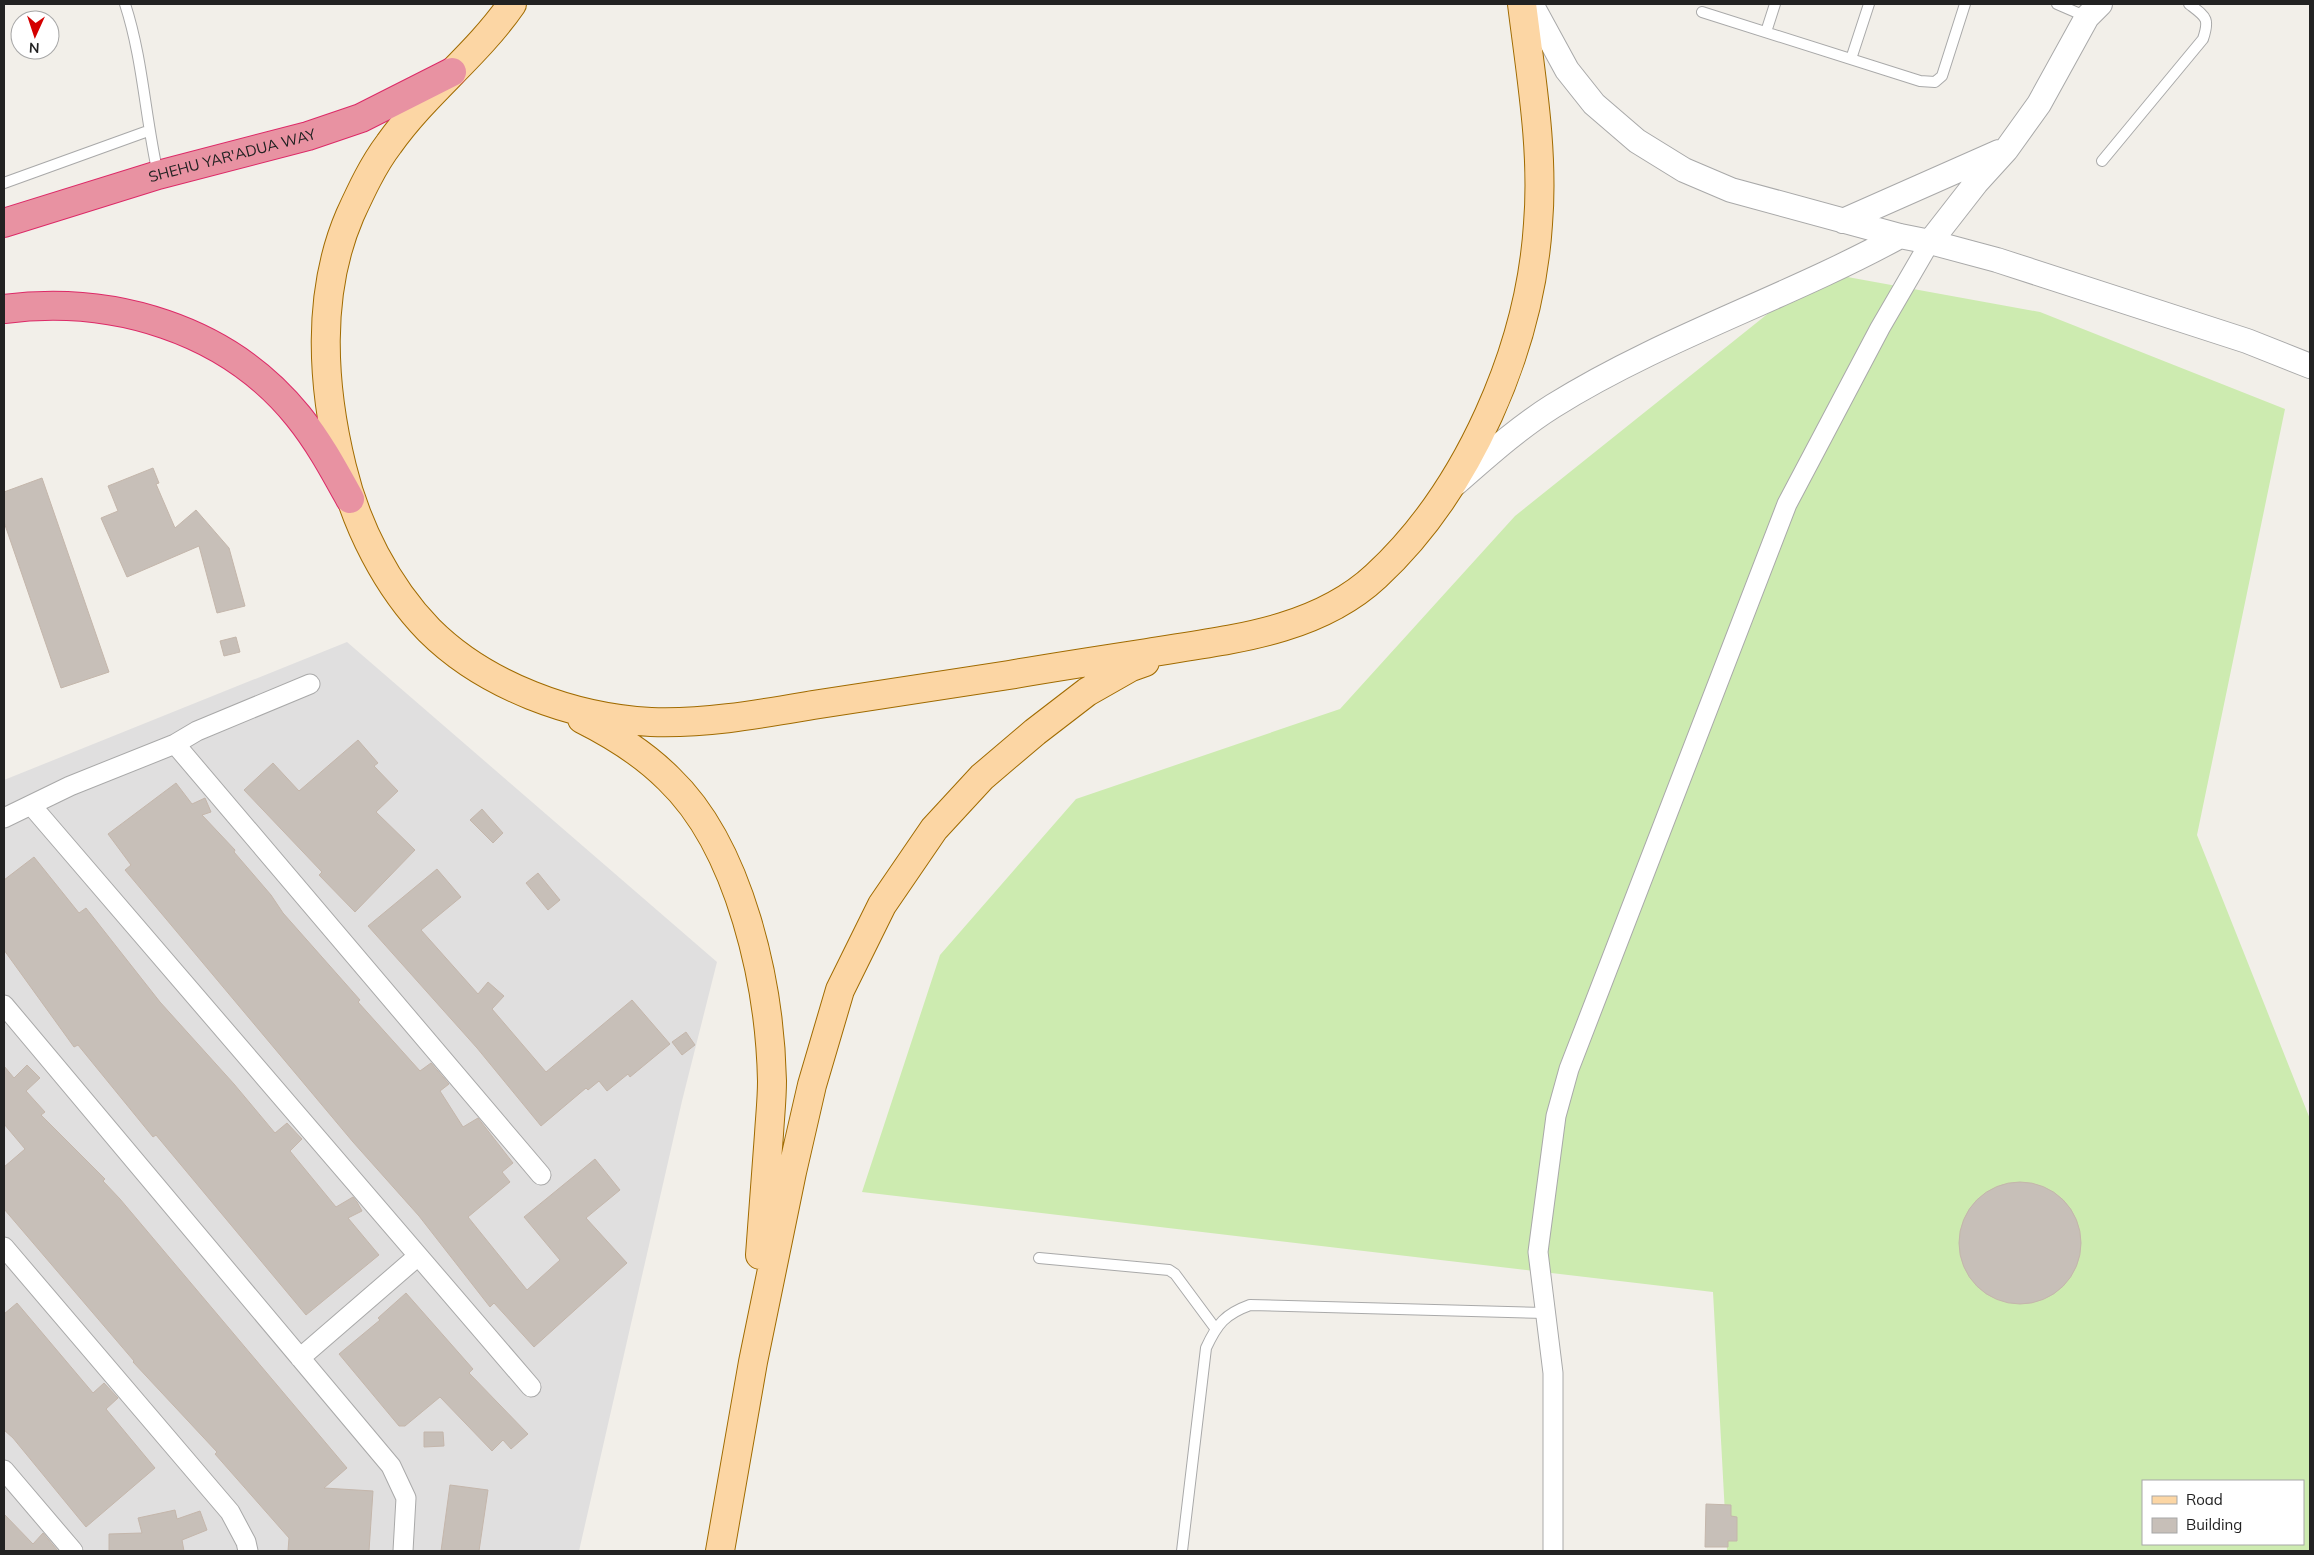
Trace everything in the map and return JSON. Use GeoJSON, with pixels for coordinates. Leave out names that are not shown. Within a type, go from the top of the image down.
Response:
{"type":"FeatureCollection","features":[{"type":"Feature","properties":{"kind":"highway","name":"SHEHU YAR'ADUA WAY"},"geometry":{"type":"LineString","coordinates":[[4,223],[158,175],[308,136],[361,118],[452,72]]}},
{"type":"Feature","properties":{"kind":"highway"},"geometry":{"type":"LineString","coordinates":[[4,309],[36,305],[70,306],[139,315],[190,334],[228,354],[265,382],[296,414],[322,447],[350,499]]}},
{"type":"Feature","properties":{"kind":"main road"},"geometry":{"type":"LineString","coordinates":[[512,4],[482,41],[387,146],[347,222],[336,257],[328,300],[326,348],[330,404],[338,451],[350,499],[370,543],[398,592],[430,631],[468,661],[507,684],[555,704],[608,732],[642,754],[671,780],[711,834],[729,871],[743,907],[758,960],[768,1023],[772,1082],[753,1362]]}},
{"type":"Feature","properties":{"kind":"main road"},"geometry":{"type":"LineString","coordinates":[[555,704],[604,716],[648,722],[688,722],[734,718],[1196,645],[1310,619],[1342,602],[1373,579],[1412,540],[1450,489],[1496,400],[1513,351],[1530,283],[1538,227],[1539,178],[1535,114],[1522,4]]}},
{"type":"Feature","properties":{"kind":"main road"},"geometry":{"type":"LineString","coordinates":[[720,1551],[753,1362],[812,1085],[840,990],[882,905],[934,829],[982,777],[1035,732],[1087,692],[1131,667],[1196,645]]}},
{"type":"Feature","properties":{"kind":"street"},"geometry":{"type":"LineString","coordinates":[[1531,4],[1567,70],[1594,104],[1637,141],[1684,170],[1731,190],[1842,221],[1997,260],[2247,341],[2310,366]]}},
{"type":"Feature","properties":{"kind":"street"},"geometry":{"type":"LineString","coordinates":[[1554,1551],[1553,1373],[1538,1252],[1544,1194],[1556,1116],[1569,1069],[1787,504],[1880,328],[1930,242],[1976,183],[2006,150],[2039,104],[2094,11]]}},
{"type":"Feature","properties":{"kind":"street"},"geometry":{"type":"LineString","coordinates":[[1842,221],[2006,150]]}},
{"type":"Feature","properties":{"kind":"street"},"geometry":{"type":"LineString","coordinates":[[1450,489],[1492,452],[1551,407],[1614,371],[1852,263],[1900,236]]}},
{"type":"Feature","properties":{"kind":"street"},"geometry":{"type":"LineString","coordinates":[[4,818],[70,786],[175,744],[197,731],[310,684]]}},
{"type":"Feature","properties":{"kind":"street"},"geometry":{"type":"LineString","coordinates":[[175,744],[542,1175]]}},
{"type":"Feature","properties":{"kind":"street"},"geometry":{"type":"LineString","coordinates":[[31,805],[531,1387]]}},
{"type":"Feature","properties":{"kind":"street"},"geometry":{"type":"LineString","coordinates":[[4,1005],[391,1466],[406,1498],[403,1551]]}},
{"type":"Feature","properties":{"kind":"street"},"geometry":{"type":"LineString","coordinates":[[4,1247],[230,1512],[246,1542],[248,1551]]}},
{"type":"Feature","properties":{"kind":"street"},"geometry":{"type":"LineString","coordinates":[[300,1358],[418,1256]]}},
{"type":"Feature","properties":{"kind":"street"},"geometry":{"type":"LineString","coordinates":[[4,1470],[73,1551]]}},
{"type":"Feature","properties":{"kind":"lane"},"geometry":{"type":"LineString","coordinates":[[125,4],[143,74],[148,131],[158,175]]}},
{"type":"Feature","properties":{"kind":"lane"},"geometry":{"type":"LineString","coordinates":[[1766,32],[1775,4]]}},
{"type":"Feature","properties":{"kind":"lane"},"geometry":{"type":"LineString","coordinates":[[1851,59],[1870,4]]}},
{"type":"Feature","properties":{"kind":"lane"},"geometry":{"type":"LineString","coordinates":[[1702,12],[1920,81],[1935,82],[1942,76],[1965,4]]}},
{"type":"Feature","properties":{"kind":"lane"},"geometry":{"type":"LineString","coordinates":[[2057,4],[2094,11]]}},
{"type":"Feature","properties":{"kind":"lane"},"geometry":{"type":"LineString","coordinates":[[2102,161],[2203,39],[2208,25],[2205,16],[2189,4]]}},
{"type":"Feature","properties":{"kind":"lane"},"geometry":{"type":"LineString","coordinates":[[4,183],[148,131]]}},
{"type":"Feature","properties":{"kind":"lane"},"geometry":{"type":"LineString","coordinates":[[1039,1258],[1169,1270],[1175,1274],[1215,1328]]}},
{"type":"Feature","properties":{"kind":"lane"},"geometry":{"type":"LineString","coordinates":[[1182,1551],[1206,1348],[1215,1328],[1232,1312],[1250,1305],[1546,1313]]}},
{"type":"Feature","properties":{"kind":"shaded area"},"geometry":{"type":"Polygon","coordinates":[[[347,642],[717,962],[682,1101],[579,1551],[4,1551],[4,780],[347,642]]]}},
{"type":"Feature","properties":{"kind":"green space"},"geometry":{"type":"Polygon","coordinates":[[[1820,272],[2040,312],[2285,409],[2197,835],[2310,1119],[2310,1551],[1727,1551],[1713,1292],[862,1192],[940,955],[1076,799],[1340,709],[1515,516],[1820,272]]]}},
{"type":"Feature","properties":{"kind":"building"},"geometry":{"type":"Polygon","coordinates":[[[153,468],[159,483],[156,484],[175,528],[196,510],[229,548],[245,606],[217,613],[199,546],[127,577],[101,518],[118,511],[108,486],[153,468]]]}},
{"type":"Feature","properties":{"kind":"building"},"geometry":{"type":"Polygon","coordinates":[[[42,478],[109,672],[61,688],[4,522],[4,492],[42,478]]]}},
{"type":"Feature","properties":{"kind":"building"},"geometry":{"type":"Polygon","coordinates":[[[236,637],[240,652],[224,656],[220,641],[236,637]]]}},
{"type":"Feature","properties":{"kind":"building"},"geometry":{"type":"Polygon","coordinates":[[[358,740],[378,763],[374,766],[398,791],[376,812],[415,850],[355,912],[319,875],[322,872],[244,790],[273,763],[299,791],[358,740]]]}},
{"type":"Feature","properties":{"kind":"building"},"geometry":{"type":"Polygon","coordinates":[[[176,783],[192,804],[205,798],[211,812],[202,815],[235,850],[234,852],[271,895],[283,913],[360,1000],[358,1002],[420,1071],[431,1063],[449,1084],[440,1091],[463,1127],[478,1118],[513,1163],[502,1172],[510,1182],[468,1217],[527,1290],[560,1260],[524,1217],[595,1159],[620,1190],[586,1218],[627,1263],[534,1347],[494,1303],[490,1307],[419,1216],[353,1142],[125,870],[131,865],[108,834],[176,783]]]}},
{"type":"Feature","properties":{"kind":"building"},"geometry":{"type":"Polygon","coordinates":[[[482,809],[503,833],[493,843],[470,820],[482,809]]]}},
{"type":"Feature","properties":{"kind":"building"},"geometry":{"type":"Polygon","coordinates":[[[34,857],[79,913],[86,908],[160,1002],[234,1084],[275,1133],[287,1123],[302,1139],[290,1151],[336,1207],[353,1197],[357,1202],[362,1211],[348,1218],[379,1255],[306,1315],[156,1135],[153,1137],[78,1045],[74,1047],[4,950],[4,880],[34,857]]]}},
{"type":"Feature","properties":{"kind":"building"},"geometry":{"type":"Polygon","coordinates":[[[437,869],[461,897],[421,930],[478,994],[488,982],[504,996],[492,1009],[546,1072],[632,1000],[670,1044],[630,1077],[628,1074],[607,1091],[599,1081],[588,1090],[586,1088],[541,1126],[477,1048],[368,926],[437,869]]]}},
{"type":"Feature","properties":{"kind":"building"},"geometry":{"type":"Polygon","coordinates":[[[538,873],[560,900],[548,910],[526,883],[538,873]]]}},
{"type":"Feature","properties":{"kind":"building"},"geometry":{"type":"Polygon","coordinates":[[[686,1032],[695,1045],[682,1055],[672,1042],[686,1032]]]}},
{"type":"Feature","properties":{"kind":"building"},"geometry":{"type":"Polygon","coordinates":[[[27,1065],[40,1078],[26,1091],[45,1112],[41,1115],[105,1179],[103,1181],[347,1468],[324,1488],[373,1491],[369,1551],[288,1551],[289,1538],[215,1454],[217,1452],[133,1362],[4,1209],[4,1167],[25,1149],[4,1124],[4,1066],[14,1078],[27,1065]]]}},
{"type":"Feature","properties":{"kind":"building"},"geometry":{"type":"Polygon","coordinates":[[[2020,1182],[2043,1186],[2063,1200],[2077,1220],[2081,1243],[2077,1266],[2063,1286],[2043,1300],[2020,1304],[1997,1300],[1977,1286],[1963,1266],[1959,1243],[1963,1220],[1977,1200],[1997,1186],[2020,1182]]]}},
{"type":"Feature","properties":{"kind":"building"},"geometry":{"type":"Polygon","coordinates":[[[406,1293],[473,1369],[469,1373],[528,1434],[511,1449],[503,1440],[492,1451],[440,1397],[405,1426],[399,1426],[339,1354],[380,1320],[378,1318],[406,1293]]]}},
{"type":"Feature","properties":{"kind":"building"},"geometry":{"type":"Polygon","coordinates":[[[17,1303],[93,1393],[104,1383],[118,1398],[106,1409],[155,1468],[86,1527],[13,1438],[4,1430],[4,1314],[17,1303]]]}},
{"type":"Feature","properties":{"kind":"building"},"geometry":{"type":"Polygon","coordinates":[[[424,1432],[443,1432],[444,1446],[424,1447],[424,1432]]]}},
{"type":"Feature","properties":{"kind":"building"},"geometry":{"type":"Polygon","coordinates":[[[450,1485],[488,1490],[479,1551],[441,1551],[450,1485]]]}},
{"type":"Feature","properties":{"kind":"building"},"geometry":{"type":"Polygon","coordinates":[[[1706,1504],[1731,1505],[1731,1516],[1737,1517],[1737,1541],[1728,1541],[1728,1547],[1705,1547],[1706,1504]]]}},
{"type":"Feature","properties":{"kind":"building"},"geometry":{"type":"Polygon","coordinates":[[[175,1510],[177,1519],[200,1511],[207,1530],[182,1540],[184,1551],[109,1551],[109,1534],[142,1533],[138,1518],[175,1510]]]}},
{"type":"Feature","properties":{"kind":"building"},"geometry":{"type":"Polygon","coordinates":[[[4,1514],[33,1544],[43,1533],[58,1551],[4,1551],[4,1514]]]}}]}
